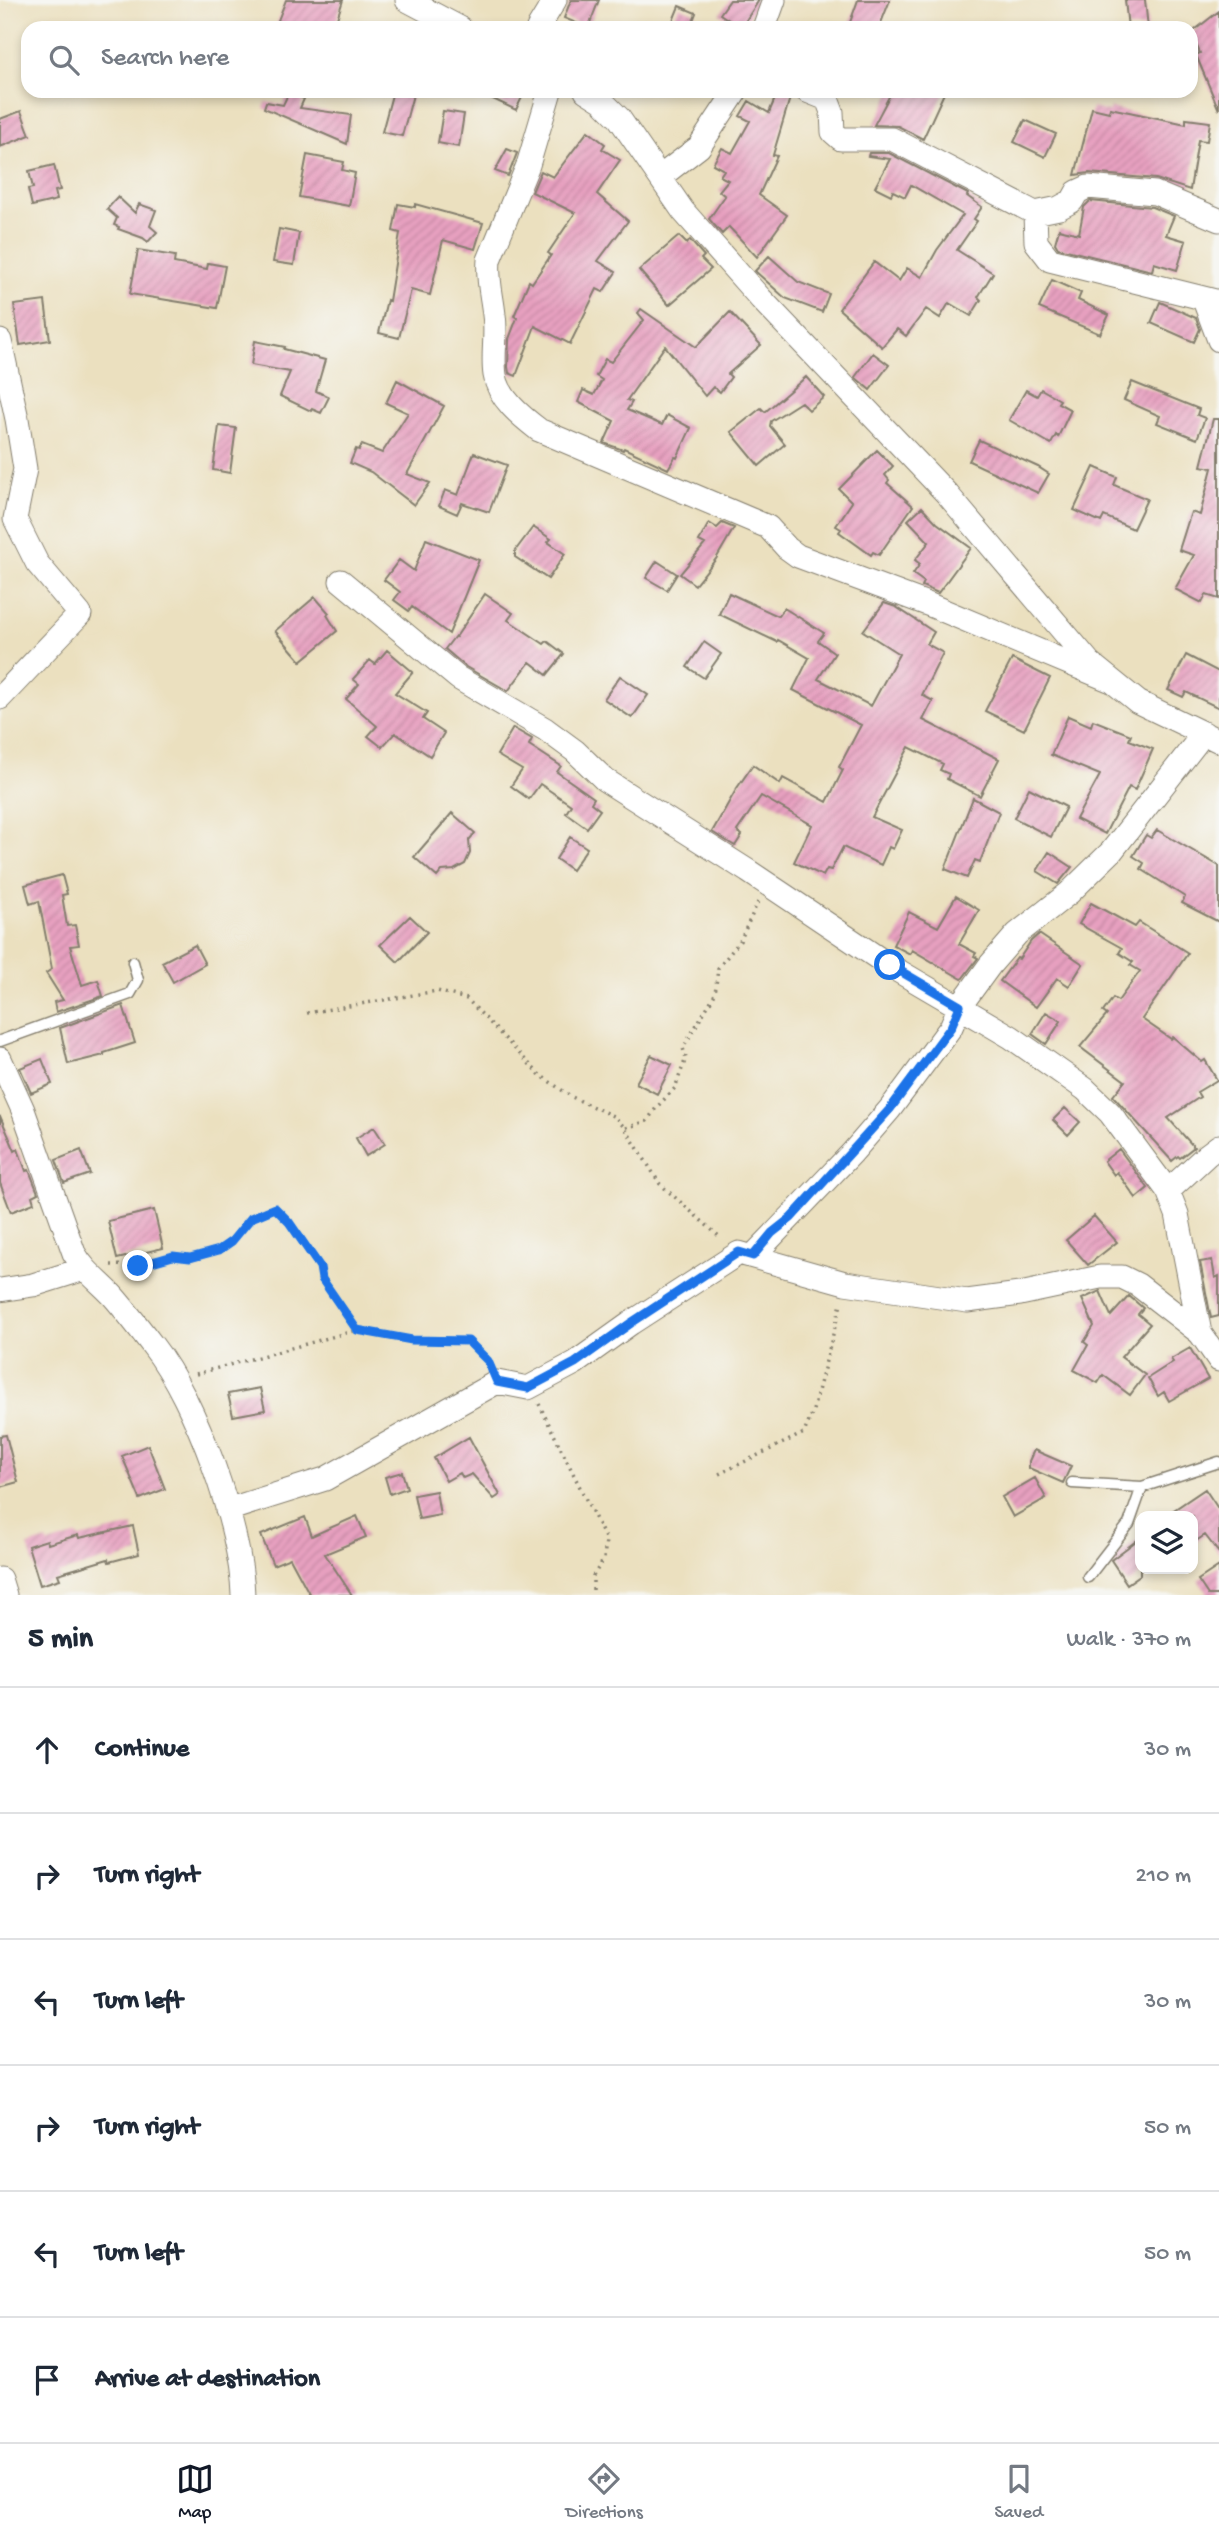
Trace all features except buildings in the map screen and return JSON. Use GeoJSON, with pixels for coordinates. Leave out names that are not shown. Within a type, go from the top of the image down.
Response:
{"type":"FeatureCollection","features":[{"type":"Feature","properties":{"kind":"street"},"geometry":{"type":"LineString","coordinates":[[407,0],[447,21]]}},
{"type":"Feature","properties":{"kind":"street"},"geometry":{"type":"LineString","coordinates":[[542,21],[555,0]]}},
{"type":"Feature","properties":{"kind":"street"},"geometry":{"type":"LineString","coordinates":[[766,21],[774,0]]}},
{"type":"Feature","properties":{"kind":"street"},"geometry":{"type":"LineString","coordinates":[[548,98],[528,165],[489,260],[487,276],[494,313],[495,377],[507,400],[522,417],[539,430],[768,527],[798,556],[930,605],[1109,681]]}},
{"type":"Feature","properties":{"kind":"street"},"geometry":{"type":"LineString","coordinates":[[227,1510],[325,1479],[497,1382],[528,1388],[575,1363],[631,1323],[746,1254],[791,1218],[890,1109],[951,1027],[960,1006],[1017,934],[1069,893],[1111,852],[1212,737],[1138,702],[1090,663],[948,495],[761,299],[684,211],[619,118],[597,98]]}},
{"type":"Feature","properties":{"kind":"street"},"geometry":{"type":"LineString","coordinates":[[660,177],[699,147],[731,98]]}},
{"type":"Feature","properties":{"kind":"street"},"geometry":{"type":"LineString","coordinates":[[824,98],[832,112],[833,132],[841,139],[892,138],[1035,213],[1059,208],[1072,201],[1077,192],[1088,187],[1155,193],[1219,220]]}},
{"type":"Feature","properties":{"kind":"street"},"geometry":{"type":"LineString","coordinates":[[1035,213],[1036,243],[1050,260],[1212,301],[1219,340]]}},
{"type":"Feature","properties":{"kind":"street"},"geometry":{"type":"LineString","coordinates":[[0,341],[25,469],[15,519],[37,563],[80,614],[0,698]]}},
{"type":"Feature","properties":{"kind":"street"},"geometry":{"type":"LineString","coordinates":[[341,581],[458,678],[545,729],[575,751],[605,780],[890,965],[1011,1037],[1086,1089],[1110,1113],[1168,1191],[1177,1214],[1200,1333]]}},
{"type":"Feature","properties":{"kind":"street"},"geometry":{"type":"LineString","coordinates":[[0,1059],[23,1110],[65,1233],[84,1269],[111,1295],[155,1349],[202,1434],[227,1510],[242,1577],[243,1595]]}},
{"type":"Feature","properties":{"kind":"street"},"geometry":{"type":"LineString","coordinates":[[1168,1191],[1219,1146]]}},
{"type":"Feature","properties":{"kind":"street"},"geometry":{"type":"LineString","coordinates":[[746,1254],[845,1283],[967,1301],[1100,1277],[1122,1277],[1138,1285],[1200,1333],[1219,1360]]}},
{"type":"Feature","properties":{"kind":"street"},"geometry":{"type":"LineString","coordinates":[[0,1290],[33,1285],[84,1269]]}},
{"type":"Feature","properties":{"kind":"street"},"geometry":{"type":"LineString","coordinates":[[0,1579],[5,1595]]}},
{"type":"Feature","properties":{"kind":"lane"},"geometry":{"type":"LineString","coordinates":[[0,1041],[130,994],[138,980],[133,962]]}},
{"type":"Feature","properties":{"kind":"lane"},"geometry":{"type":"LineString","coordinates":[[1072,1483],[1142,1487],[1219,1462]]}},
{"type":"Feature","properties":{"kind":"lane"},"geometry":{"type":"LineString","coordinates":[[1088,1577],[1129,1524],[1142,1487]]}},
{"type":"Feature","properties":{"kind":"path"},"geometry":{"type":"LineString","coordinates":[[625,1128],[647,1121],[675,1088],[686,1058],[683,1048],[716,994],[718,968],[740,941],[766,884]]}},
{"type":"Feature","properties":{"kind":"path"},"geometry":{"type":"LineString","coordinates":[[307,1013],[437,991],[467,999],[540,1075],[572,1097],[615,1117],[625,1128],[660,1184],[697,1219],[746,1254]]}},
{"type":"Feature","properties":{"kind":"path"},"geometry":{"type":"LineString","coordinates":[[84,1269],[103,1264],[138,1266],[173,1256],[190,1258],[219,1250],[232,1241],[251,1218],[275,1208],[289,1222],[320,1267],[322,1279],[357,1330]]}},
{"type":"Feature","properties":{"kind":"path"},"geometry":{"type":"LineString","coordinates":[[719,1474],[804,1433],[812,1415],[845,1283]]}},
{"type":"Feature","properties":{"kind":"path"},"geometry":{"type":"LineString","coordinates":[[173,1379],[218,1370],[357,1330],[412,1340],[468,1341],[488,1361],[497,1382]]}},
{"type":"Feature","properties":{"kind":"path"},"geometry":{"type":"LineString","coordinates":[[528,1388],[546,1416],[606,1540],[604,1559],[593,1576],[593,1595]]}},
{"type":"Feature","properties":{"kind":"route"},"geometry":{"type":"LineString","coordinates":[[138,1266],[173,1256],[190,1258],[219,1250],[232,1241],[251,1218],[275,1208],[289,1222],[320,1267],[322,1279],[357,1330],[412,1340],[468,1341],[488,1361],[497,1382],[528,1388],[575,1363],[739,1252],[753,1256],[772,1233],[791,1218],[852,1153],[890,1109],[951,1027],[960,1006],[890,965]]}}]}
